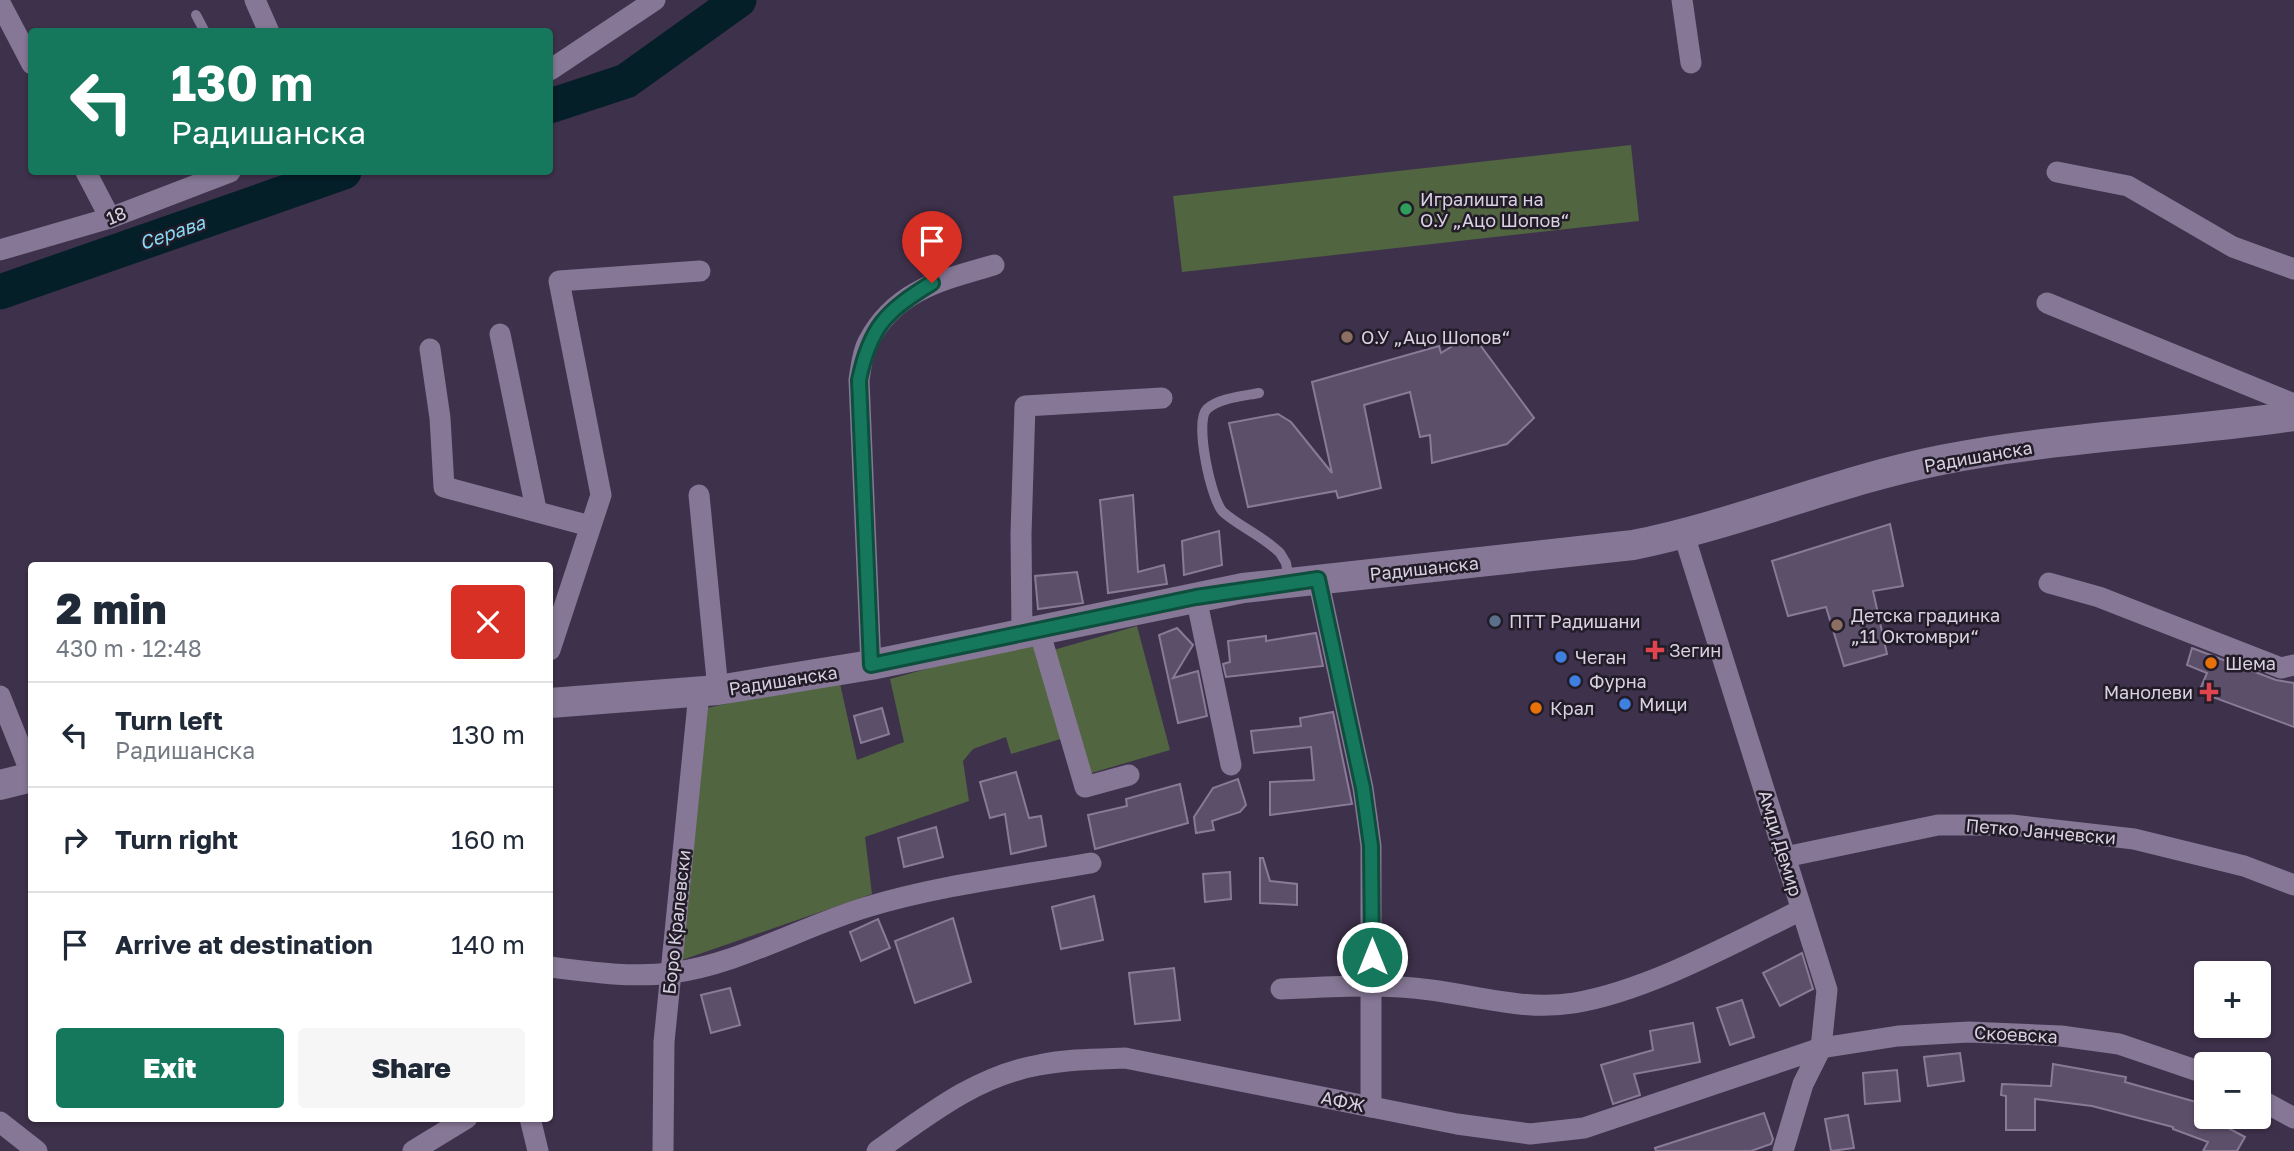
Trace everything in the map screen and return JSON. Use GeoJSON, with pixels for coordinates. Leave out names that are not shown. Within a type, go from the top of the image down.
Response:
{"type":"FeatureCollection","features":[{"type":"Feature","properties":{"kind":"street"},"geometry":{"type":"LineString","coordinates":[[255,0],[267,28]]}},
{"type":"Feature","properties":{"kind":"street"},"geometry":{"type":"LineString","coordinates":[[553,68],[654,0]]}},
{"type":"Feature","properties":{"kind":"street"},"geometry":{"type":"LineString","coordinates":[[1682,0],[1691,63]]}},
{"type":"Feature","properties":{"kind":"street"},"geometry":{"type":"LineString","coordinates":[[0,3],[28,56]]}},
{"type":"Feature","properties":{"kind":"street"},"geometry":{"type":"LineString","coordinates":[[2057,172],[2128,186],[2233,247],[2294,269]]}},
{"type":"Feature","properties":{"kind":"street"},"geometry":{"type":"LineString","coordinates":[[88,175],[110,218]]}},
{"type":"Feature","properties":{"kind":"street","name":"18"},"geometry":{"type":"LineString","coordinates":[[0,250],[110,218],[222,175]]}},
{"type":"Feature","properties":{"kind":"street"},"geometry":{"type":"LineString","coordinates":[[871,665],[859,380],[866,344],[888,313],[908,297],[932,283],[994,265]]}},
{"type":"Feature","properties":{"kind":"street"},"geometry":{"type":"LineString","coordinates":[[553,641],[600,495],[559,281],[699,271]]}},
{"type":"Feature","properties":{"kind":"street"},"geometry":{"type":"LineString","coordinates":[[2047,303],[2294,404]]}},
{"type":"Feature","properties":{"kind":"street"},"geometry":{"type":"LineString","coordinates":[[500,334],[536,509]]}},
{"type":"Feature","properties":{"kind":"street"},"geometry":{"type":"LineString","coordinates":[[430,349],[440,418],[444,487],[536,509],[590,526]]}},
{"type":"Feature","properties":{"kind":"street"},"geometry":{"type":"LineString","coordinates":[[1129,775],[1084,787],[1030,631],[1021,534],[1025,405],[1162,398]]}},
{"type":"Feature","properties":{"kind":"street","name":"Радишанска"},"geometry":{"type":"LineString","coordinates":[[553,703],[709,692],[871,665],[1196,597],[1304,580],[1633,545],[1684,535],[1940,460],[2043,444],[2294,416]]}},
{"type":"Feature","properties":{"kind":"street","name":"Боро Кралевски"},"geometry":{"type":"LineString","coordinates":[[663,1151],[664,1042],[670,974],[709,692],[699,495]]}},
{"type":"Feature","properties":{"kind":"street","name":"Амди Демир"},"geometry":{"type":"LineString","coordinates":[[1684,535],[1827,990],[1821,1048],[1803,1084],[1783,1151]]}},
{"type":"Feature","properties":{"kind":"street"},"geometry":{"type":"LineString","coordinates":[[1304,580],[1363,788],[1371,846],[1371,1108]]}},
{"type":"Feature","properties":{"kind":"street"},"geometry":{"type":"LineString","coordinates":[[2049,583],[2099,597],[2281,668],[2294,665]]}},
{"type":"Feature","properties":{"kind":"street"},"geometry":{"type":"LineString","coordinates":[[1196,597],[1231,765]]}},
{"type":"Feature","properties":{"kind":"street"},"geometry":{"type":"LineString","coordinates":[[0,696],[28,766]]}},
{"type":"Feature","properties":{"kind":"street"},"geometry":{"type":"LineString","coordinates":[[0,785],[28,777]]}},
{"type":"Feature","properties":{"kind":"street","name":"Петко Јанчевски"},"geometry":{"type":"LineString","coordinates":[[1785,856],[1938,825],[2012,825],[2134,839],[2244,866],[2294,885]]}},
{"type":"Feature","properties":{"kind":"street"},"geometry":{"type":"LineString","coordinates":[[553,967],[598,973],[670,974],[706,966],[867,907],[925,892],[1091,863]]}},
{"type":"Feature","properties":{"kind":"street"},"geometry":{"type":"LineString","coordinates":[[1281,989],[1373,985],[1432,990],[1504,1003],[1573,1003],[1635,986],[1801,910]]}},
{"type":"Feature","properties":{"kind":"street","name":"Скоевска"},"geometry":{"type":"LineString","coordinates":[[1821,1048],[1898,1036],[1969,1032],[2061,1036],[2119,1044],[2194,1070]]}},
{"type":"Feature","properties":{"kind":"street","name":"АФЖ"},"geometry":{"type":"LineString","coordinates":[[877,1151],[956,1096],[997,1076],[1039,1065],[1078,1060],[1125,1058],[1371,1108],[1511,1132],[1551,1133],[1584,1128],[1821,1048]]}},
{"type":"Feature","properties":{"kind":"street"},"geometry":{"type":"LineString","coordinates":[[2271,1106],[2294,1118]]}},
{"type":"Feature","properties":{"kind":"street"},"geometry":{"type":"LineString","coordinates":[[0,1122],[37,1151]]}},
{"type":"Feature","properties":{"kind":"street"},"geometry":{"type":"LineString","coordinates":[[413,1151],[460,1122]]}},
{"type":"Feature","properties":{"kind":"street"},"geometry":{"type":"LineString","coordinates":[[531,1122],[538,1151]]}},
{"type":"Feature","properties":{"kind":"lane"},"geometry":{"type":"LineString","coordinates":[[196,15],[203,28]]}},
{"type":"Feature","properties":{"kind":"lane"},"geometry":{"type":"LineString","coordinates":[[1259,393],[1216,404],[1207,409],[1201,419],[1200,432],[1218,505],[1280,553],[1286,563],[1304,580]]}},
{"type":"Feature","properties":{"kind":"green space","name":"Игралишта на О.У „Ацо Шопов“"},"geometry":{"type":"Polygon","coordinates":[[[1631,145],[1639,221],[1182,272],[1173,196],[1631,145]]]}},
{"type":"Feature","properties":{"kind":"green space"},"geometry":{"type":"Polygon","coordinates":[[[1137,626],[1170,750],[1088,774],[1050,651],[1137,626]]]}},
{"type":"Feature","properties":{"kind":"green space"},"geometry":{"type":"Polygon","coordinates":[[[1031,640],[1064,738],[1011,754],[1006,737],[973,749],[963,761],[969,801],[865,837],[872,894],[682,960],[707,708],[839,679],[857,760],[904,742],[890,679],[1031,640]]]}},
{"type":"Feature","properties":{"kind":"building"},"geometry":{"type":"Polygon","coordinates":[[[1472,334],[1534,418],[1507,444],[1432,463],[1430,435],[1420,437],[1410,392],[1364,405],[1381,488],[1338,498],[1336,491],[1248,507],[1229,423],[1278,414],[1291,422],[1332,473],[1312,382],[1439,346],[1441,353],[1472,334]]]}},
{"type":"Feature","properties":{"kind":"building"},"geometry":{"type":"Polygon","coordinates":[[[1133,495],[1138,572],[1164,565],[1167,584],[1108,593],[1100,500],[1133,495]]]}},
{"type":"Feature","properties":{"kind":"building"},"geometry":{"type":"Polygon","coordinates":[[[1890,524],[1903,586],[1873,591],[1887,654],[1844,666],[1826,607],[1788,616],[1772,561],[1890,524]]]}},
{"type":"Feature","properties":{"kind":"building"},"geometry":{"type":"Polygon","coordinates":[[[1219,531],[1222,565],[1184,575],[1182,541],[1219,531]]]}},
{"type":"Feature","properties":{"kind":"building"},"geometry":{"type":"Polygon","coordinates":[[[1077,572],[1083,603],[1038,609],[1035,576],[1077,572]]]}},
{"type":"Feature","properties":{"kind":"building"},"geometry":{"type":"Polygon","coordinates":[[[1177,628],[1193,645],[1173,678],[1198,671],[1207,716],[1178,723],[1159,635],[1177,628]]]}},
{"type":"Feature","properties":{"kind":"building"},"geometry":{"type":"Polygon","coordinates":[[[1316,633],[1323,666],[1226,677],[1223,664],[1230,662],[1228,641],[1266,636],[1266,641],[1316,633]]]}},
{"type":"Feature","properties":{"kind":"building"},"geometry":{"type":"Polygon","coordinates":[[[2192,648],[2276,680],[2294,683],[2294,727],[2199,692],[2207,673],[2187,665],[2192,648]]]}},
{"type":"Feature","properties":{"kind":"building"},"geometry":{"type":"Polygon","coordinates":[[[882,708],[889,734],[861,743],[854,716],[882,708]]]}},
{"type":"Feature","properties":{"kind":"building"},"geometry":{"type":"Polygon","coordinates":[[[1333,712],[1352,804],[1270,815],[1270,782],[1314,780],[1311,747],[1254,753],[1251,731],[1301,726],[1300,718],[1333,712]]]}},
{"type":"Feature","properties":{"kind":"building"},"geometry":{"type":"Polygon","coordinates":[[[1016,772],[1029,818],[1041,816],[1046,846],[1011,854],[1005,814],[990,818],[980,782],[1016,772]]]}},
{"type":"Feature","properties":{"kind":"building"},"geometry":{"type":"Polygon","coordinates":[[[1238,779],[1246,805],[1240,812],[1212,821],[1214,830],[1196,833],[1194,817],[1213,788],[1238,779]]]}},
{"type":"Feature","properties":{"kind":"building"},"geometry":{"type":"Polygon","coordinates":[[[1180,784],[1188,823],[1095,849],[1088,815],[1127,806],[1126,799],[1180,784]]]}},
{"type":"Feature","properties":{"kind":"building"},"geometry":{"type":"Polygon","coordinates":[[[936,827],[943,857],[904,867],[898,838],[936,827]]]}},
{"type":"Feature","properties":{"kind":"building"},"geometry":{"type":"Polygon","coordinates":[[[1260,858],[1263,858],[1270,881],[1297,884],[1297,905],[1260,903],[1260,858]]]}},
{"type":"Feature","properties":{"kind":"building"},"geometry":{"type":"Polygon","coordinates":[[[1230,872],[1231,899],[1205,902],[1203,874],[1230,872]]]}},
{"type":"Feature","properties":{"kind":"building"},"geometry":{"type":"Polygon","coordinates":[[[1094,896],[1103,940],[1061,949],[1052,907],[1094,896]]]}},
{"type":"Feature","properties":{"kind":"building"},"geometry":{"type":"Polygon","coordinates":[[[953,918],[971,982],[915,1003],[895,941],[953,918]]]}},
{"type":"Feature","properties":{"kind":"building"},"geometry":{"type":"Polygon","coordinates":[[[878,919],[890,948],[861,961],[850,932],[878,919]]]}},
{"type":"Feature","properties":{"kind":"building"},"geometry":{"type":"Polygon","coordinates":[[[1802,953],[1813,989],[1780,1006],[1763,973],[1802,953]]]}},
{"type":"Feature","properties":{"kind":"building"},"geometry":{"type":"Polygon","coordinates":[[[1174,968],[1180,1020],[1135,1024],[1129,973],[1174,968]]]}},
{"type":"Feature","properties":{"kind":"building"},"geometry":{"type":"Polygon","coordinates":[[[730,988],[740,1025],[711,1033],[701,995],[730,988]]]}},
{"type":"Feature","properties":{"kind":"building"},"geometry":{"type":"Polygon","coordinates":[[[1742,1000],[1754,1037],[1730,1045],[1717,1008],[1742,1000]]]}},
{"type":"Feature","properties":{"kind":"building"},"geometry":{"type":"Polygon","coordinates":[[[1693,1023],[1700,1062],[1634,1074],[1640,1095],[1613,1104],[1601,1065],[1653,1050],[1650,1031],[1693,1023]]]}},
{"type":"Feature","properties":{"kind":"building"},"geometry":{"type":"Polygon","coordinates":[[[1960,1053],[1964,1081],[1928,1086],[1924,1057],[1960,1053]]]}},
{"type":"Feature","properties":{"kind":"building"},"geometry":{"type":"Polygon","coordinates":[[[2053,1064],[2126,1077],[2125,1082],[2194,1101],[2194,1129],[2230,1129],[2245,1137],[2237,1151],[2203,1151],[2208,1142],[2173,1127],[2092,1106],[2035,1099],[2035,1130],[2006,1130],[2006,1096],[2001,1095],[2002,1084],[2051,1086],[2053,1064]]]}},
{"type":"Feature","properties":{"kind":"building"},"geometry":{"type":"Polygon","coordinates":[[[1897,1070],[1900,1101],[1865,1104],[1863,1073],[1897,1070]]]}},
{"type":"Feature","properties":{"kind":"building"},"geometry":{"type":"Polygon","coordinates":[[[1764,1113],[1773,1139],[1771,1144],[1751,1151],[1656,1151],[1655,1148],[1764,1113]]]}},
{"type":"Feature","properties":{"kind":"building"},"geometry":{"type":"Polygon","coordinates":[[[1848,1115],[1854,1148],[1831,1151],[1825,1119],[1848,1115]]]}},
{"type":"Feature","properties":{"kind":"waterway","name":"Серава"},"geometry":{"type":"LineString","coordinates":[[553,105],[626,81],[739,0]]}},
{"type":"Feature","properties":{"kind":"waterway","name":"Серава"},"geometry":{"type":"LineString","coordinates":[[0,292],[335,175]]}},
{"type":"Feature","properties":{"kind":"place","name":"Игралишта на О.У „Ацо Шопов“"},"geometry":{"type":"Point","coordinates":[1406,209]}},
{"type":"Feature","properties":{"kind":"place","name":"О.У „Ацо Шопов“"},"geometry":{"type":"Point","coordinates":[1347,337]}},
{"type":"Feature","properties":{"kind":"place","name":"ПТТ Радишани"},"geometry":{"type":"Point","coordinates":[1495,621]}},
{"type":"Feature","properties":{"kind":"place","name":"Детска градинка „11 Октомври“"},"geometry":{"type":"Point","coordinates":[1837,625]}},
{"type":"Feature","properties":{"kind":"place","name":"Зегин"},"geometry":{"type":"Point","coordinates":[1655,650]}},
{"type":"Feature","properties":{"kind":"place","name":"Чеган"},"geometry":{"type":"Point","coordinates":[1561,657]}},
{"type":"Feature","properties":{"kind":"place","name":"Шема"},"geometry":{"type":"Point","coordinates":[2211,663]}},
{"type":"Feature","properties":{"kind":"place","name":"Фурна"},"geometry":{"type":"Point","coordinates":[1575,681]}},
{"type":"Feature","properties":{"kind":"place","name":"Манолеви"},"geometry":{"type":"Point","coordinates":[2209,692]}},
{"type":"Feature","properties":{"kind":"place","name":"Мици"},"geometry":{"type":"Point","coordinates":[1625,704]}},
{"type":"Feature","properties":{"kind":"place","name":"Крал"},"geometry":{"type":"Point","coordinates":[1536,708]}},
{"type":"Feature","properties":{"kind":"route"},"geometry":{"type":"LineString","coordinates":[[932,283],[888,313],[866,344],[859,380],[871,665],[1196,597],[1318,579],[1363,788],[1371,846],[1372,957]]}}]}
